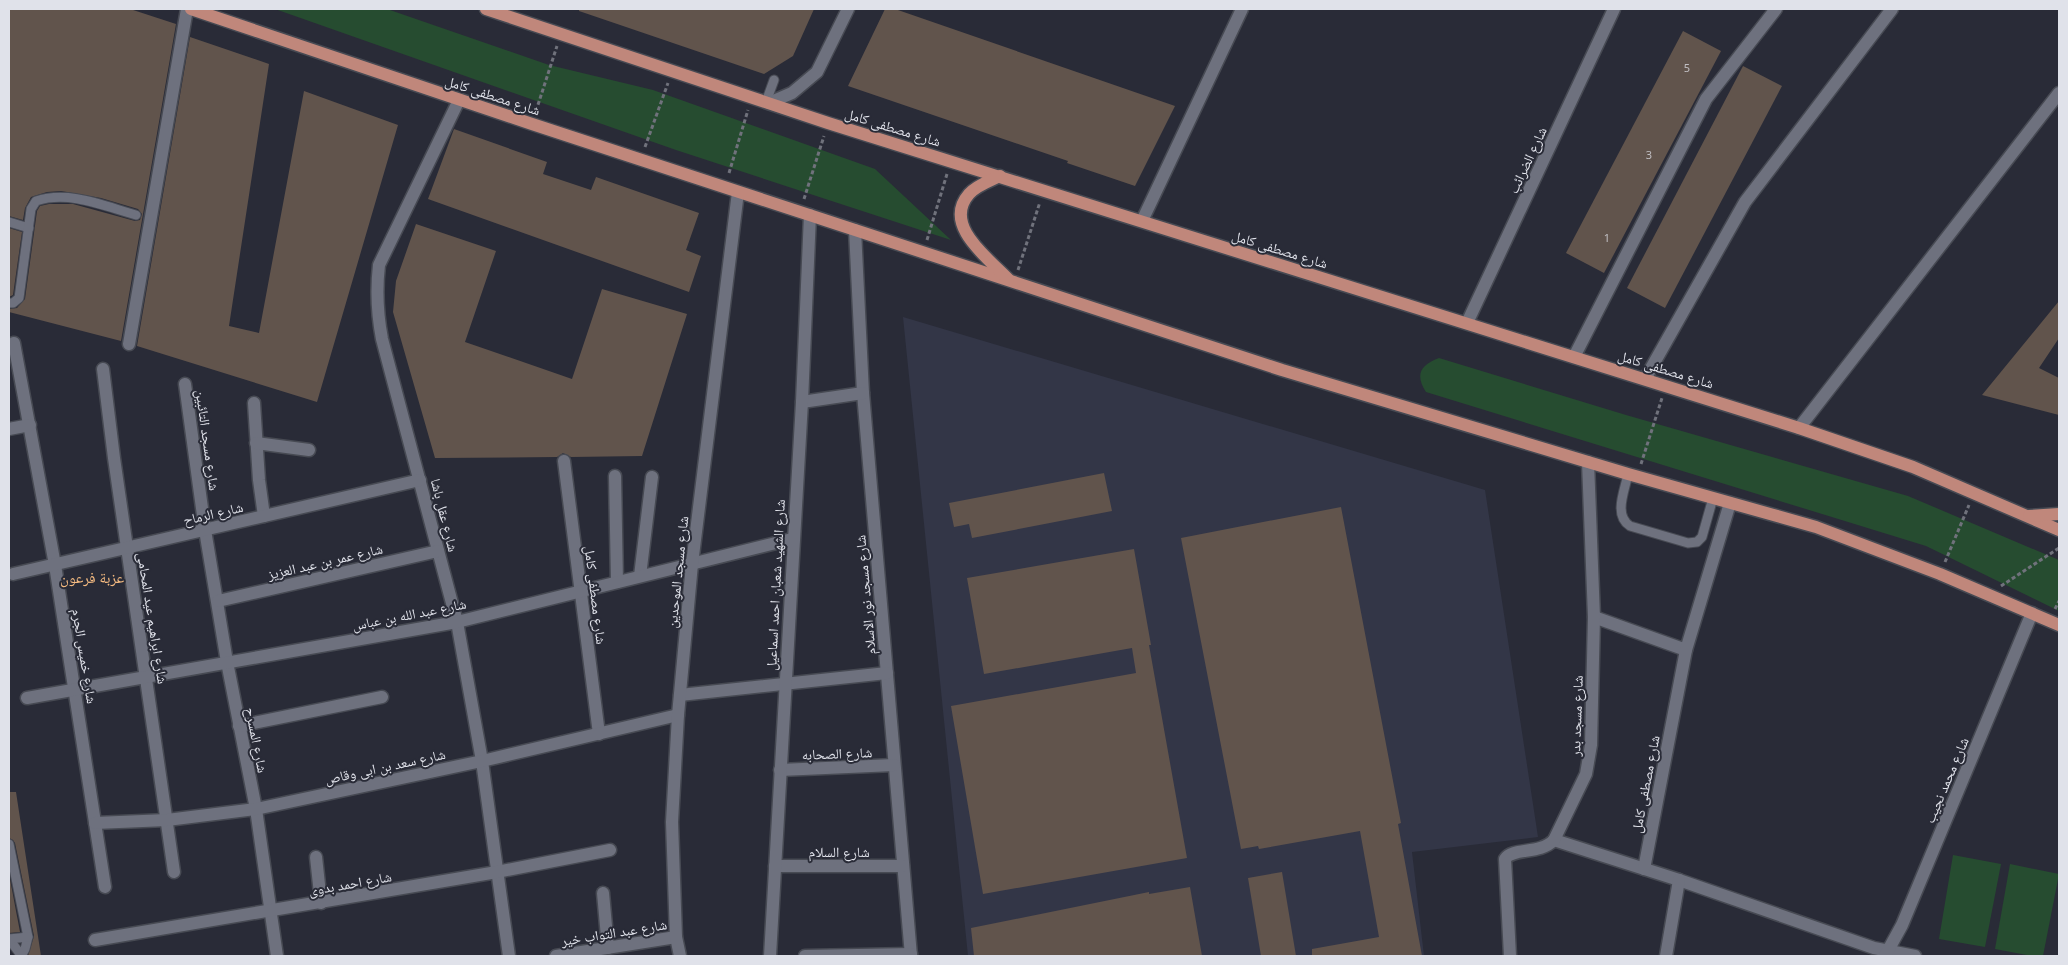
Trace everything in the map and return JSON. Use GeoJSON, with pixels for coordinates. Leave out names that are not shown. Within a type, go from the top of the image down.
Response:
{"type":"FeatureCollection","features":[{"type":"Feature","properties":{"kind":"main road","name":"شارع مصطفى كامل"},"geometry":{"type":"LineString","coordinates":[[191,9],[459,100],[1282,370],[1588,462],[1816,527],[1940,574],[2059,625]]}},
{"type":"Feature","properties":{"kind":"main road","name":"شارع مصطفى كامل"},"geometry":{"type":"LineString","coordinates":[[486,9],[828,123],[1799,428],[1913,467],[2059,530]]}},
{"type":"Feature","properties":{"kind":"main road"},"geometry":{"type":"LineString","coordinates":[[1000,176],[976,188],[970,194],[962,209],[961,218],[968,238],[1012,282]]}},
{"type":"Feature","properties":{"kind":"main road"},"geometry":{"type":"LineString","coordinates":[[2026,516],[2059,514]]}},
{"type":"Feature","properties":{"kind":"street"},"geometry":{"type":"LineString","coordinates":[[129,344],[187,9]]}},
{"type":"Feature","properties":{"kind":"street"},"geometry":{"type":"LineString","coordinates":[[767,103],[797,89],[817,72],[848,9]]}},
{"type":"Feature","properties":{"kind":"street"},"geometry":{"type":"LineString","coordinates":[[1142,221],[1242,9]]}},
{"type":"Feature","properties":{"kind":"street","name":"شارع الضرائب"},"geometry":{"type":"LineString","coordinates":[[1467,323],[1614,9]]}},
{"type":"Feature","properties":{"kind":"street"},"geometry":{"type":"LineString","coordinates":[[1574,357],[1706,99],[1776,9]]}},
{"type":"Feature","properties":{"kind":"street"},"geometry":{"type":"LineString","coordinates":[[1645,379],[1745,202],[1892,9]]}},
{"type":"Feature","properties":{"kind":"street"},"geometry":{"type":"LineString","coordinates":[[1799,428],[2059,93]]}},
{"type":"Feature","properties":{"kind":"street","name":"شارع عقل باشا"},"geometry":{"type":"LineString","coordinates":[[459,100],[379,265],[376,291],[377,316],[457,622],[482,762],[509,956]]}},
{"type":"Feature","properties":{"kind":"street","name":"شارع مسجد الموحدين"},"geometry":{"type":"LineString","coordinates":[[680,956],[676,937],[672,822],[678,715],[692,564],[738,192]]}},
{"type":"Feature","properties":{"kind":"street","name":"شارع الشهيد شعبان احمد اسماعيل"},"geometry":{"type":"LineString","coordinates":[[770,956],[792,539],[802,402],[805,214]]}},
{"type":"Feature","properties":{"kind":"street","name":"شارع مسجد نور الاسلام"},"geometry":{"type":"LineString","coordinates":[[855,230],[863,393],[911,955]]}},
{"type":"Feature","properties":{"kind":"street","name":"شارع خميس الجرم"},"geometry":{"type":"LineString","coordinates":[[14,343],[14,371],[30,425],[56,565],[105,886]]}},
{"type":"Feature","properties":{"kind":"street","name":"شارع ابراهيم عيد المحامى"},"geometry":{"type":"LineString","coordinates":[[103,369],[174,872]]}},
{"type":"Feature","properties":{"kind":"street","name":"شارع مسجد التائبين"},"geometry":{"type":"LineString","coordinates":[[185,384],[205,530]]}},
{"type":"Feature","properties":{"kind":"street"},"geometry":{"type":"LineString","coordinates":[[802,402],[863,393]]}},
{"type":"Feature","properties":{"kind":"street"},"geometry":{"type":"LineString","coordinates":[[254,403],[256,443],[264,516]]}},
{"type":"Feature","properties":{"kind":"street"},"geometry":{"type":"LineString","coordinates":[[9,429],[30,425]]}},
{"type":"Feature","properties":{"kind":"street"},"geometry":{"type":"LineString","coordinates":[[256,443],[309,450]]}},
{"type":"Feature","properties":{"kind":"street","name":"شارع مصطفى كامل"},"geometry":{"type":"LineString","coordinates":[[564,461],[599,734]]}},
{"type":"Feature","properties":{"kind":"street","name":"شارع مسجد بدر"},"geometry":{"type":"LineString","coordinates":[[1554,840],[1581,788],[1590,760],[1594,618],[1588,462]]}},
{"type":"Feature","properties":{"kind":"street"},"geometry":{"type":"LineString","coordinates":[[615,476],[617,582]]}},
{"type":"Feature","properties":{"kind":"street"},"geometry":{"type":"LineString","coordinates":[[640,576],[652,477]]}},
{"type":"Feature","properties":{"kind":"street","name":"شارع الرماح"},"geometry":{"type":"LineString","coordinates":[[13,574],[420,480]]}},
{"type":"Feature","properties":{"kind":"street","name":"شارع مصطفى كامل"},"geometry":{"type":"LineString","coordinates":[[1644,869],[1686,650],[1730,503]]}},
{"type":"Feature","properties":{"kind":"street","name":"شارع المسرح"},"geometry":{"type":"LineString","coordinates":[[205,530],[227,662],[256,809],[277,956]]}},
{"type":"Feature","properties":{"kind":"street","name":"شارع عبد الله بن عباس"},"geometry":{"type":"LineString","coordinates":[[27,698],[457,622],[792,539]]}},
{"type":"Feature","properties":{"kind":"street","name":"شارع عمر بن عبد العزيز"},"geometry":{"type":"LineString","coordinates":[[218,601],[438,551]]}},
{"type":"Feature","properties":{"kind":"street","name":"شارع محمد نجيب"},"geometry":{"type":"LineString","coordinates":[[1886,954],[1902,925],[2032,613]]}},
{"type":"Feature","properties":{"kind":"street"},"geometry":{"type":"LineString","coordinates":[[1594,618],[1686,650]]}},
{"type":"Feature","properties":{"kind":"street"},"geometry":{"type":"LineString","coordinates":[[680,695],[887,673]]}},
{"type":"Feature","properties":{"kind":"street"},"geometry":{"type":"LineString","coordinates":[[239,726],[382,697]]}},
{"type":"Feature","properties":{"kind":"street","name":"شارع سعد بن ابى وقاص"},"geometry":{"type":"LineString","coordinates":[[95,823],[167,820],[256,809],[482,762],[678,715]]}},
{"type":"Feature","properties":{"kind":"street","name":"شارع الصحابه"},"geometry":{"type":"LineString","coordinates":[[780,770],[894,766]]}},
{"type":"Feature","properties":{"kind":"street"},"geometry":{"type":"LineString","coordinates":[[1512,956],[1504,859],[1509,855],[1541,849],[1554,840],[1678,880],[1886,954],[1915,956]]}},
{"type":"Feature","properties":{"kind":"street","name":"شارع احمد بدوى"},"geometry":{"type":"LineString","coordinates":[[95,940],[271,912],[610,850]]}},
{"type":"Feature","properties":{"kind":"street"},"geometry":{"type":"LineString","coordinates":[[316,857],[321,903]]}},
{"type":"Feature","properties":{"kind":"street","name":"شارع السلام"},"geometry":{"type":"LineString","coordinates":[[775,866],[903,866]]}},
{"type":"Feature","properties":{"kind":"street"},"geometry":{"type":"LineString","coordinates":[[1666,956],[1678,880]]}},
{"type":"Feature","properties":{"kind":"street"},"geometry":{"type":"LineString","coordinates":[[602,893],[608,948]]}},
{"type":"Feature","properties":{"kind":"street","name":"شارع عبد التواب خير"},"geometry":{"type":"LineString","coordinates":[[556,956],[676,937]]}},
{"type":"Feature","properties":{"kind":"street"},"geometry":{"type":"LineString","coordinates":[[805,956],[911,955]]}},
{"type":"Feature","properties":{"kind":"lane"},"geometry":{"type":"LineString","coordinates":[[767,103],[774,80]]}},
{"type":"Feature","properties":{"kind":"lane"},"geometry":{"type":"LineString","coordinates":[[9,303],[13,303],[19,298],[31,209],[36,201],[57,196],[72,198],[136,215]]}},
{"type":"Feature","properties":{"kind":"lane"},"geometry":{"type":"LineString","coordinates":[[9,222],[29,228]]}},
{"type":"Feature","properties":{"kind":"lane"},"geometry":{"type":"LineString","coordinates":[[1633,475],[1620,511],[1623,520],[1630,526],[1688,543],[1697,542],[1702,537],[1713,498]]}},
{"type":"Feature","properties":{"kind":"lane"},"geometry":{"type":"LineString","coordinates":[[9,844],[12,879],[19,892],[28,937],[25,950],[21,956],[9,939],[28,937]]}},
{"type":"Feature","properties":{"kind":"lane"},"geometry":{"type":"LineString","coordinates":[[9,894],[19,892]]}},
{"type":"Feature","properties":{"kind":"path"},"geometry":{"type":"LineString","coordinates":[[532,124],[561,34]]}},
{"type":"Feature","properties":{"kind":"path"},"geometry":{"type":"LineString","coordinates":[[641,160],[672,71]]}},
{"type":"Feature","properties":{"kind":"path"},"geometry":{"type":"LineString","coordinates":[[724,187],[752,98]]}},
{"type":"Feature","properties":{"kind":"path"},"geometry":{"type":"LineString","coordinates":[[805,214],[828,123]]}},
{"type":"Feature","properties":{"kind":"path"},"geometry":{"type":"LineString","coordinates":[[923,252],[951,161]]}},
{"type":"Feature","properties":{"kind":"path"},"geometry":{"type":"LineString","coordinates":[[1012,282],[1044,190]]}},
{"type":"Feature","properties":{"kind":"path"},"geometry":{"type":"LineString","coordinates":[[1633,475],[1667,385]]}},
{"type":"Feature","properties":{"kind":"path"},"geometry":{"type":"LineString","coordinates":[[1940,574],[1974,493]]}},
{"type":"Feature","properties":{"kind":"path"},"geometry":{"type":"LineString","coordinates":[[1988,594],[2059,548]]}},
{"type":"Feature","properties":{"kind":"shaded area"},"geometry":{"type":"Polygon","coordinates":[[[903,317],[1485,490],[1538,837],[1412,852],[1424,956],[968,956],[903,317]]]}},
{"type":"Feature","properties":{"kind":"green space"},"geometry":{"type":"Polygon","coordinates":[[[275,9],[387,9],[549,65],[653,90],[875,169],[951,240],[676,150],[275,9]]]}},
{"type":"Feature","properties":{"kind":"green space"},"geometry":{"type":"Polygon","coordinates":[[[1439,358],[1626,415],[1908,496],[2059,560],[2059,611],[1926,546],[1426,392],[1421,381],[1421,371],[1427,364],[1439,358]]]}},
{"type":"Feature","properties":{"kind":"green space"},"geometry":{"type":"Polygon","coordinates":[[[1953,855],[2001,864],[1985,947],[1939,939],[1953,855]]]}},
{"type":"Feature","properties":{"kind":"green space"},"geometry":{"type":"Polygon","coordinates":[[[2010,864],[2059,874],[2043,956],[2032,956],[1995,949],[2010,864]]]}},
{"type":"Feature","properties":{"kind":"building"},"geometry":{"type":"Polygon","coordinates":[[[9,9],[130,9],[176,24],[121,341],[9,312],[9,309],[17,308],[25,299],[37,211],[40,206],[73,204],[135,221],[140,220],[142,214],[138,209],[101,198],[61,191],[47,192],[31,197],[25,208],[23,220],[9,216],[9,9]]]}},
{"type":"Feature","properties":{"kind":"building"},"geometry":{"type":"Polygon","coordinates":[[[579,9],[814,9],[793,56],[764,74],[579,11],[579,9]]]}},
{"type":"Feature","properties":{"kind":"building"},"geometry":{"type":"Polygon","coordinates":[[[885,9],[895,9],[1175,106],[1135,186],[1067,163],[1068,161],[848,86],[885,9]]]}},
{"type":"Feature","properties":{"kind":"building"},"geometry":{"type":"Polygon","coordinates":[[[1683,31],[1721,51],[1604,273],[1566,253],[1683,31]]]}},
{"type":"Feature","properties":{"kind":"building"},"geometry":{"type":"Polygon","coordinates":[[[190,37],[269,64],[229,326],[259,333],[304,91],[398,125],[317,402],[137,346],[190,37]]]}},
{"type":"Feature","properties":{"kind":"building"},"geometry":{"type":"Polygon","coordinates":[[[1743,66],[1782,86],[1665,308],[1627,288],[1743,66]]]}},
{"type":"Feature","properties":{"kind":"building"},"geometry":{"type":"Polygon","coordinates":[[[454,129],[547,162],[543,174],[591,190],[596,177],[699,213],[686,250],[701,256],[689,292],[428,199],[454,129]]]}},
{"type":"Feature","properties":{"kind":"building"},"geometry":{"type":"Polygon","coordinates":[[[416,224],[496,251],[465,342],[572,379],[602,289],[687,314],[642,456],[571,457],[563,453],[557,457],[435,458],[393,312],[396,281],[416,224]]]}},
{"type":"Feature","properties":{"kind":"building"},"geometry":{"type":"Polygon","coordinates":[[[9,228],[22,232],[13,295],[9,297],[9,228]]]}},
{"type":"Feature","properties":{"kind":"building"},"geometry":{"type":"Polygon","coordinates":[[[2059,301],[2059,338],[2039,368],[2059,378],[2059,415],[1982,395],[2059,301]]]}},
{"type":"Feature","properties":{"kind":"building"},"geometry":{"type":"Polygon","coordinates":[[[1104,473],[1112,511],[972,538],[969,524],[954,527],[949,503],[1104,473]]]}},
{"type":"Feature","properties":{"kind":"building"},"geometry":{"type":"Polygon","coordinates":[[[1341,507],[1401,823],[1398,824],[1422,956],[1312,956],[1312,949],[1379,937],[1360,831],[1259,849],[1258,846],[1241,849],[1181,538],[1341,507]]]}},
{"type":"Feature","properties":{"kind":"building"},"geometry":{"type":"Polygon","coordinates":[[[1134,549],[1187,858],[983,894],[951,706],[1136,673],[1132,648],[984,674],[967,578],[1134,549]]]}},
{"type":"Feature","properties":{"kind":"building"},"geometry":{"type":"Polygon","coordinates":[[[9,792],[16,792],[41,956],[28,956],[34,936],[15,843],[9,838],[9,792]]]}},
{"type":"Feature","properties":{"kind":"building"},"geometry":{"type":"Polygon","coordinates":[[[1282,872],[1296,956],[1261,956],[1248,878],[1282,872]]]}},
{"type":"Feature","properties":{"kind":"building"},"geometry":{"type":"Polygon","coordinates":[[[9,874],[20,932],[9,933],[9,874]]]}},
{"type":"Feature","properties":{"kind":"building"},"geometry":{"type":"Polygon","coordinates":[[[1190,887],[1202,956],[974,956],[971,928],[1149,892],[1149,894],[1190,887]]]}},
{"type":"Feature","properties":{"kind":"district","name":"عزبة فرعون"},"geometry":{"type":"Point","coordinates":[92,577]}}]}
